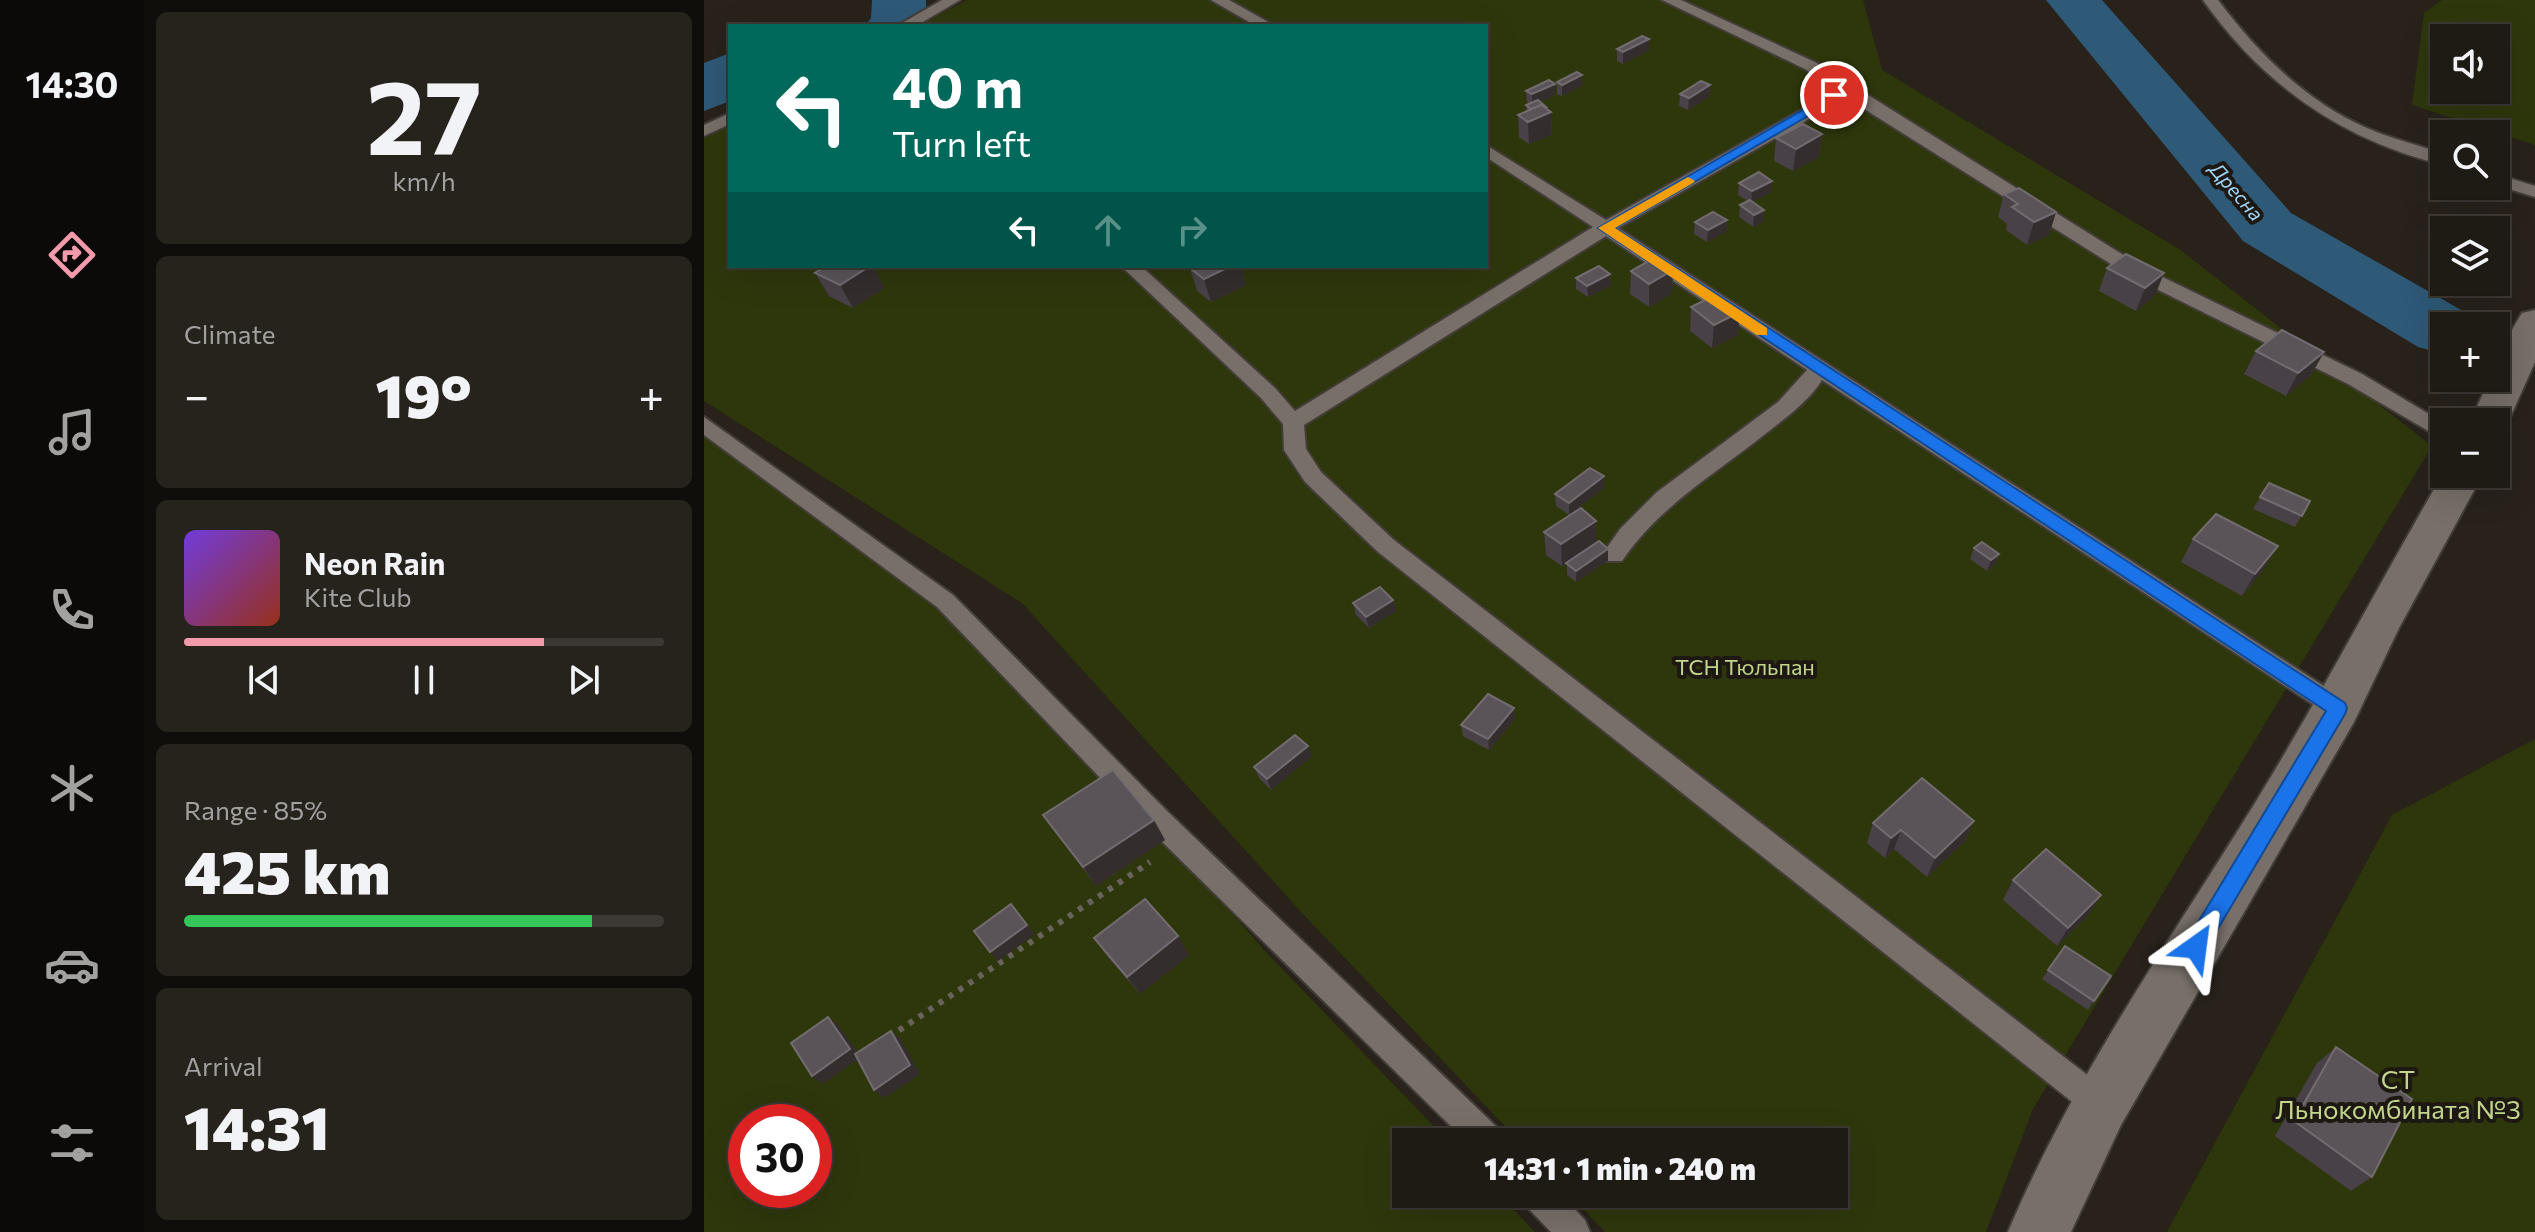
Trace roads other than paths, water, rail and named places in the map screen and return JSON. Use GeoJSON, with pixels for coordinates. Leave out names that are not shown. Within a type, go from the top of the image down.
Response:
{"type":"FeatureCollection","features":[{"type":"Feature","properties":{"kind":"street"},"geometry":{"type":"LineString","coordinates":[[2495,408],[2535,321]]}},
{"type":"Feature","properties":{"kind":"street"},"geometry":{"type":"LineString","coordinates":[[2039,1232],[2101,1105],[2338,708],[2378,625],[2455,488]]}},
{"type":"Feature","properties":{"kind":"lane"},"geometry":{"type":"LineString","coordinates":[[909,24],[953,0]]}},
{"type":"Feature","properties":{"kind":"lane"},"geometry":{"type":"LineString","coordinates":[[1218,0],[1263,24]]}},
{"type":"Feature","properties":{"kind":"lane"},"geometry":{"type":"LineString","coordinates":[[1669,0],[1811,66],[1838,86],[2137,272],[2355,379],[2430,425]]}},
{"type":"Feature","properties":{"kind":"lane"},"geometry":{"type":"LineString","coordinates":[[2210,0],[2233,32],[2274,76],[2352,127],[2430,155]]}},
{"type":"Feature","properties":{"kind":"lane"},"geometry":{"type":"LineString","coordinates":[[1293,422],[1605,228],[1831,100],[1838,86]]}},
{"type":"Feature","properties":{"kind":"lane"},"geometry":{"type":"LineString","coordinates":[[704,131],[728,119]]}},
{"type":"Feature","properties":{"kind":"lane"},"geometry":{"type":"LineString","coordinates":[[1488,151],[2338,708]]}},
{"type":"Feature","properties":{"kind":"lane"},"geometry":{"type":"LineString","coordinates":[[2510,184],[2535,192]]}},
{"type":"Feature","properties":{"kind":"lane"},"geometry":{"type":"LineString","coordinates":[[1132,268],[1268,393],[1293,422],[1295,450],[1313,477],[1386,546],[2101,1105]]}},
{"type":"Feature","properties":{"kind":"lane"},"geometry":{"type":"LineString","coordinates":[[1614,555],[1637,523],[1791,402],[1814,378],[1818,368]]}},
{"type":"Feature","properties":{"kind":"lane"},"geometry":{"type":"LineString","coordinates":[[704,424],[945,601],[1181,842],[1476,1128]]}},
{"type":"Feature","properties":{"kind":"lane"},"geometry":{"type":"LineString","coordinates":[[1551,1208],[1573,1232]]}},
{"type":"Feature","properties":{"kind":"waterway","name":"Дресна"},"geometry":{"type":"LineString","coordinates":[[896,24],[899,0]]}},
{"type":"Feature","properties":{"kind":"waterway","name":"Дресна"},"geometry":{"type":"LineString","coordinates":[[2073,0],[2267,227],[2430,323]]}},
{"type":"Feature","properties":{"kind":"waterway","name":"Дресна"},"geometry":{"type":"LineString","coordinates":[[704,93],[728,72]]}},
{"type":"Feature","properties":{"kind":"park label","name":"ТСН Тюльпан"},"geometry":{"type":"Point","coordinates":[1745,666]}},
{"type":"Feature","properties":{"kind":"park label","name":"СТ Льнокомбината №3"},"geometry":{"type":"Point","coordinates":[2398,1093]}}]}
